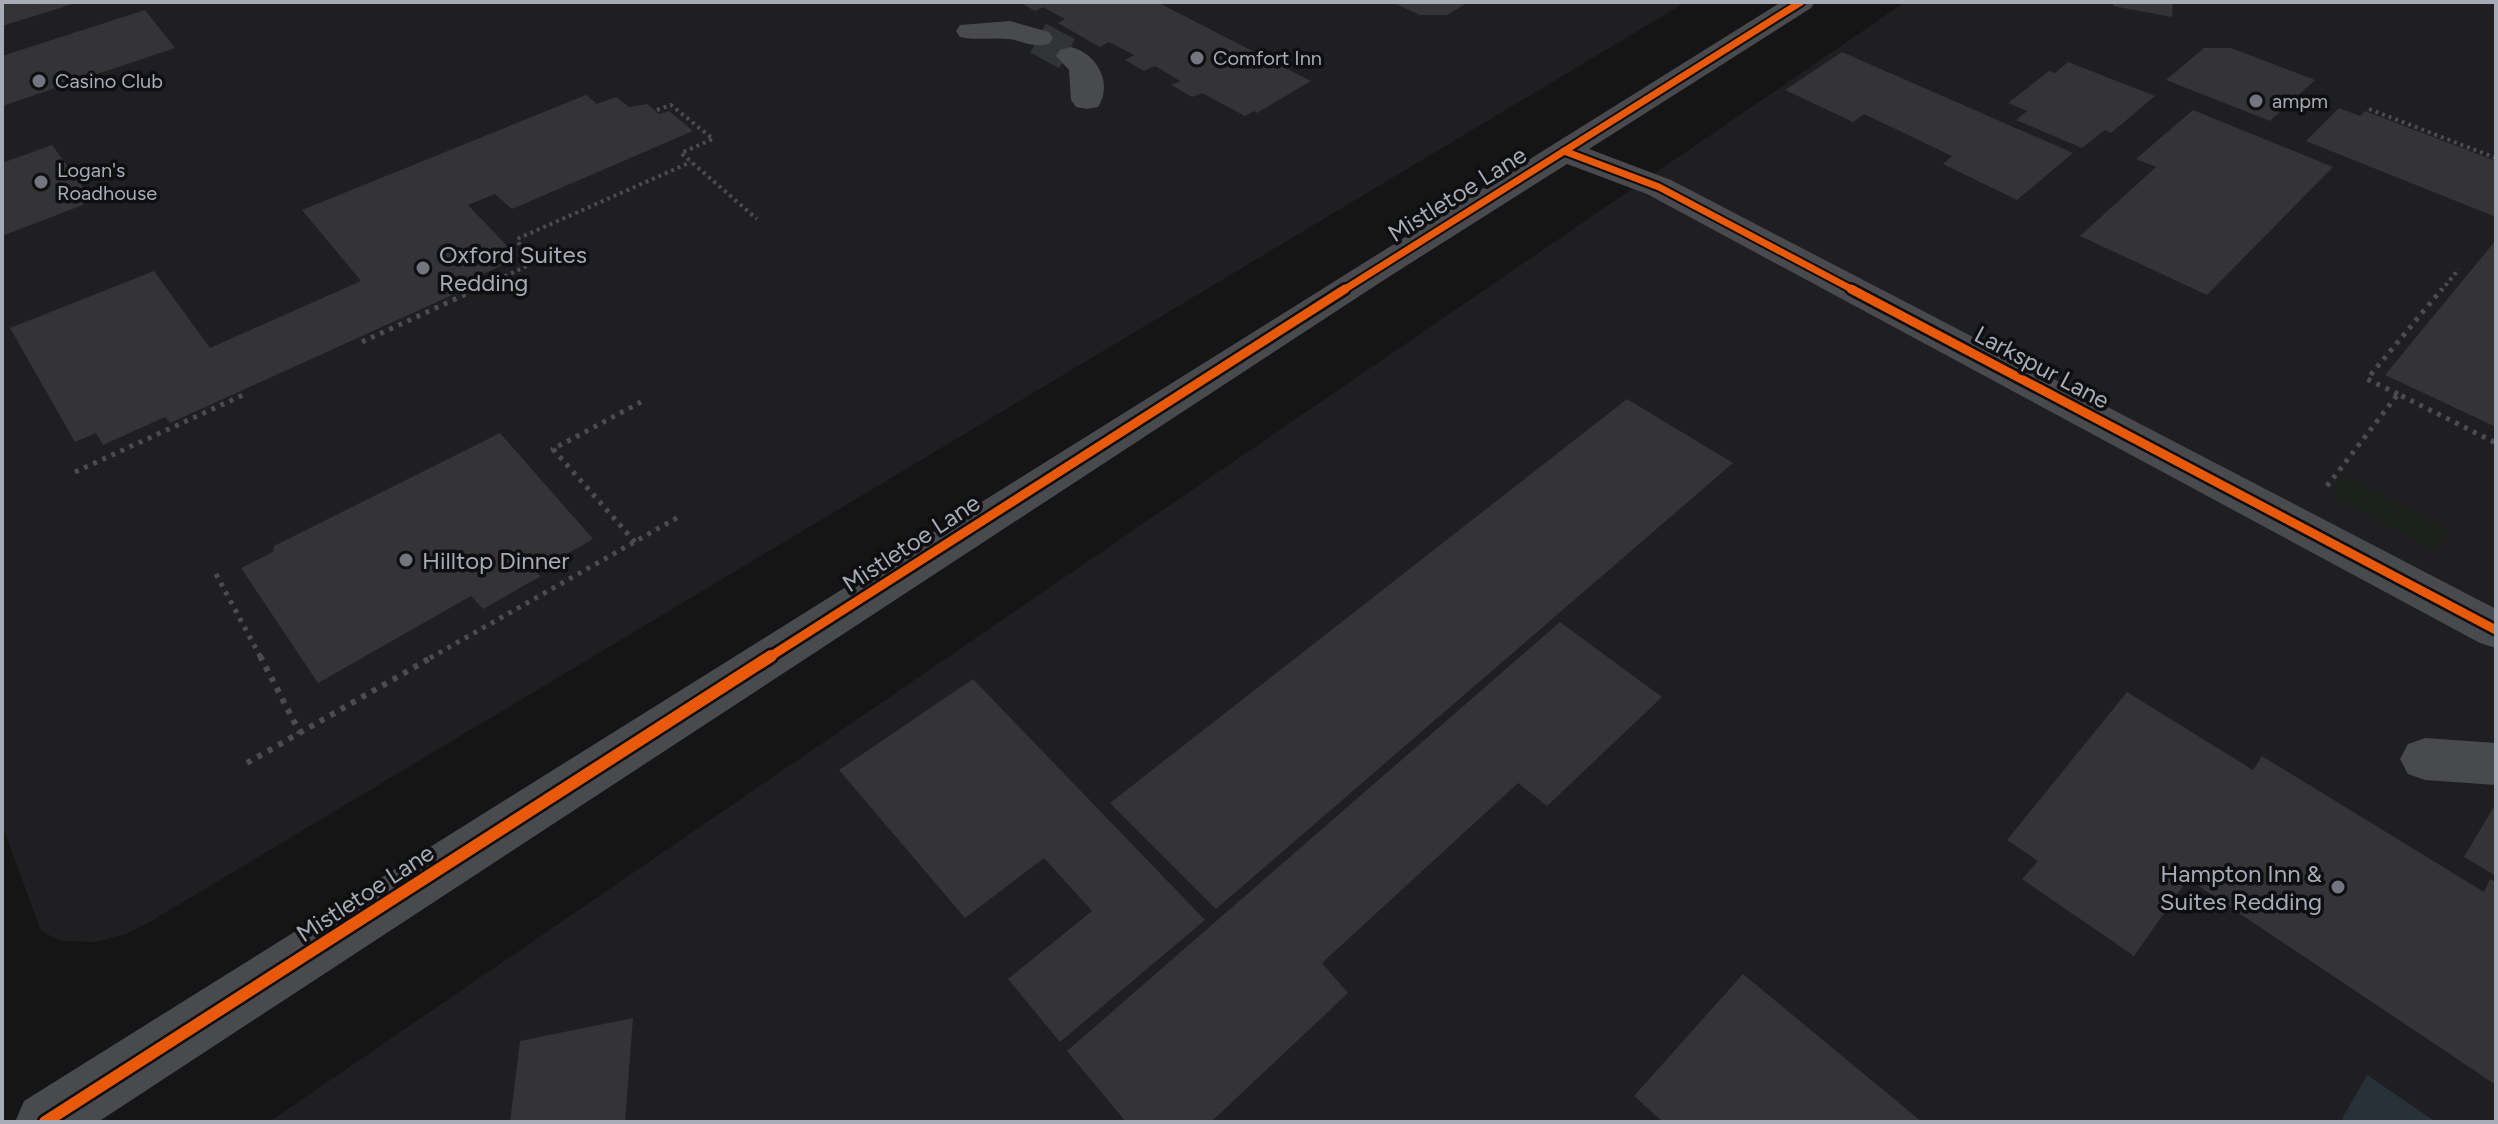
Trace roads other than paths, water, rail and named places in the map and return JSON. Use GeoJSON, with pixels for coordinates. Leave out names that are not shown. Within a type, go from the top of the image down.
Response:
{"type":"FeatureCollection","features":[{"type":"Feature","properties":{"kind":"street","name":"Mistletoe Lane"},"geometry":{"type":"LineString","coordinates":[[45,1122],[1801,2]]}},
{"type":"Feature","properties":{"kind":"street"},"geometry":{"type":"LineString","coordinates":[[971,31],[1010,30],[1038,38]]}},
{"type":"Feature","properties":{"kind":"street"},"geometry":{"type":"LineString","coordinates":[[1071,56],[1082,64],[1089,75],[1087,100]]}},
{"type":"Feature","properties":{"kind":"street","name":"Larkspur Lane"},"geometry":{"type":"LineString","coordinates":[[1564,151],[1659,187],[2496,630]]}},
{"type":"Feature","properties":{"kind":"street"},"geometry":{"type":"LineString","coordinates":[[2425,759],[2496,764]]}},
{"type":"Feature","properties":{"kind":"tunnel"},"geometry":{"type":"LineString","coordinates":[[1038,38],[1071,56]]}},
{"type":"Feature","properties":{"kind":"place","name":"Comfort Inn"},"geometry":{"type":"Point","coordinates":[1197,58]}},
{"type":"Feature","properties":{"kind":"place","name":"Casino Club"},"geometry":{"type":"Point","coordinates":[39,81]}},
{"type":"Feature","properties":{"kind":"place","name":"ampm"},"geometry":{"type":"Point","coordinates":[2256,101]}},
{"type":"Feature","properties":{"kind":"place","name":"Logan's Roadhouse"},"geometry":{"type":"Point","coordinates":[41,182]}},
{"type":"Feature","properties":{"kind":"place","name":"Oxford Suites Redding"},"geometry":{"type":"Point","coordinates":[423,268]}},
{"type":"Feature","properties":{"kind":"place","name":"Hilltop Dinner"},"geometry":{"type":"Point","coordinates":[406,560]}},
{"type":"Feature","properties":{"kind":"place","name":"Hampton Inn & Suites Redding"},"geometry":{"type":"Point","coordinates":[2338,887]}}]}
